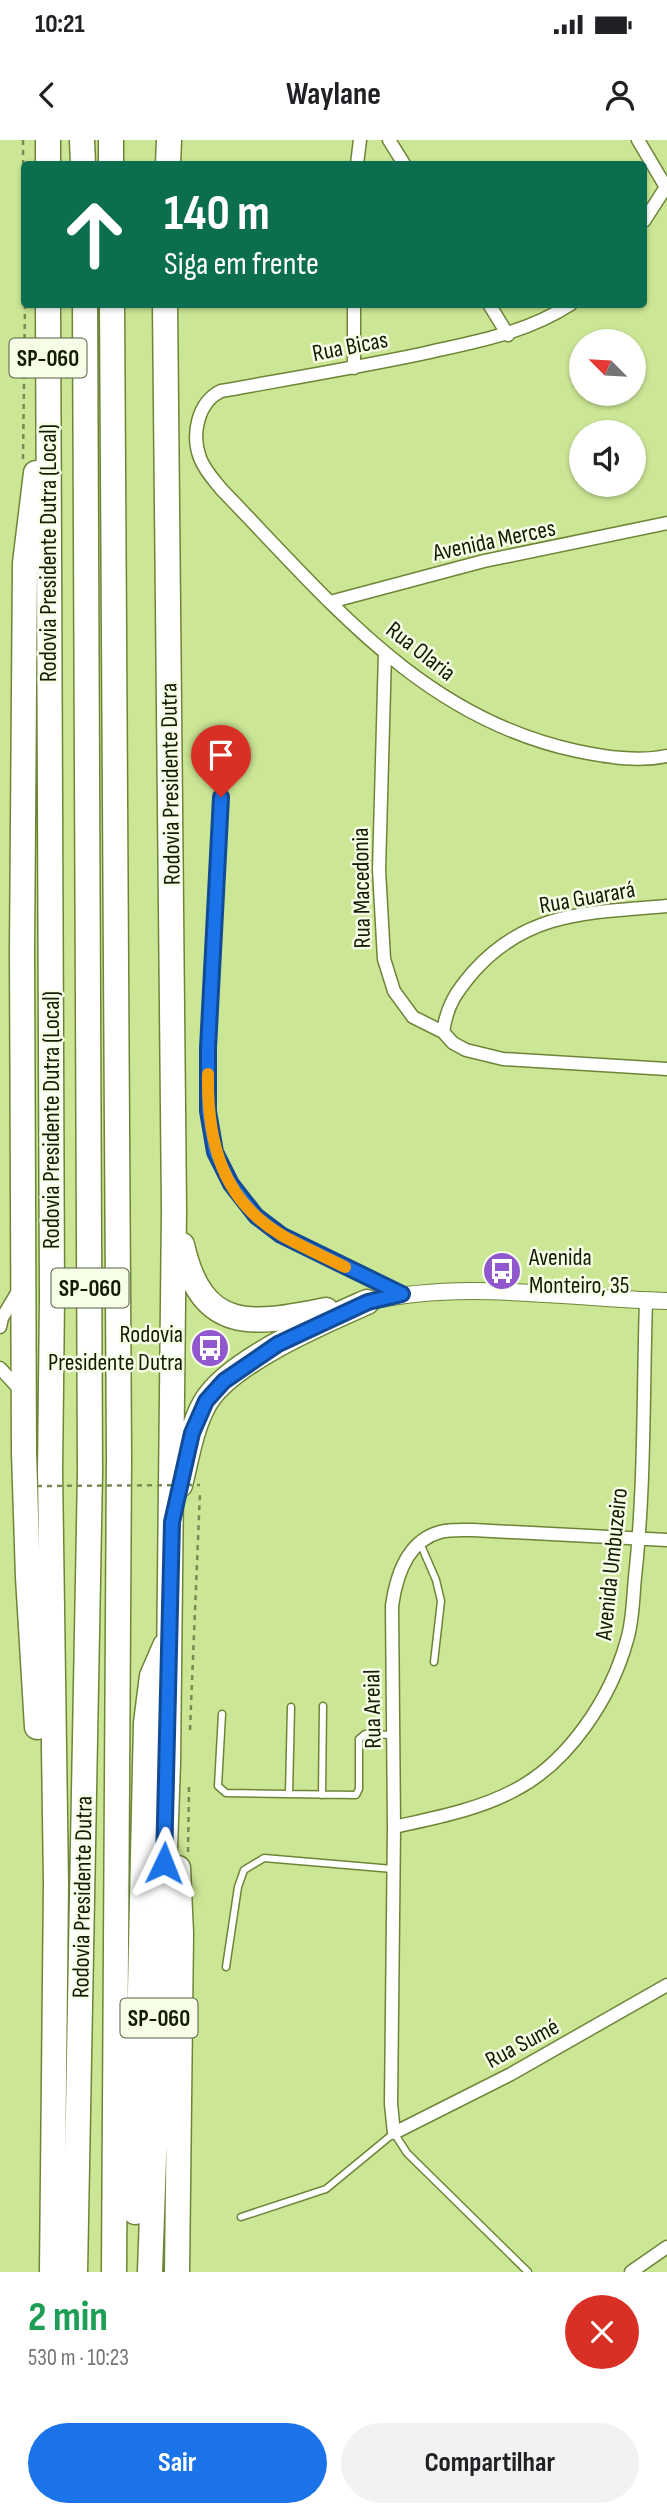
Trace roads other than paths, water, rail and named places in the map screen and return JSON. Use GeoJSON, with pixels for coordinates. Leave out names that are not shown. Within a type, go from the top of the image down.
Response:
{"type":"FeatureCollection","features":[{"type":"Feature","properties":{"kind":"highway"},"geometry":{"type":"LineString","coordinates":[[48,140],[48,161]]}},
{"type":"Feature","properties":{"kind":"highway"},"geometry":{"type":"LineString","coordinates":[[82,140],[83,161]]}},
{"type":"Feature","properties":{"kind":"highway"},"geometry":{"type":"LineString","coordinates":[[111,140],[111,161]]}},
{"type":"Feature","properties":{"kind":"highway"},"geometry":{"type":"LineString","coordinates":[[161,140],[162,161]]}},
{"type":"Feature","properties":{"kind":"highway"},"geometry":{"type":"LineString","coordinates":[[168,161],[169,140]]}},
{"type":"Feature","properties":{"kind":"highway","name":"Rodovia Presidente Dutra (Local)"},"geometry":{"type":"LineString","coordinates":[[48,308],[52,1297],[50,1472],[56,1884],[52,2272]]}},
{"type":"Feature","properties":{"kind":"highway","name":"Rodovia Presidente Dutra"},"geometry":{"type":"LineString","coordinates":[[75,2272],[90,1472],[85,308]]}},
{"type":"Feature","properties":{"kind":"highway","name":"Rodovia Presidente Dutra"},"geometry":{"type":"LineString","coordinates":[[112,308],[119,1457],[114,2272]]}},
{"type":"Feature","properties":{"kind":"highway","name":"Rodovia Presidente Dutra"},"geometry":{"type":"LineString","coordinates":[[150,2272],[168,1763],[172,1522],[174,1210],[164,308]]}},
{"type":"Feature","properties":{"kind":"highway"},"geometry":{"type":"LineString","coordinates":[[48,411],[32,496],[25,563],[24,1394],[28,1577],[40,1780],[56,1884]]}},
{"type":"Feature","properties":{"kind":"highway"},"geometry":{"type":"LineString","coordinates":[[174,1210],[187,1269],[197,1289],[211,1305],[230,1317],[273,1321],[368,1302]]}},
{"type":"Feature","properties":{"kind":"highway"},"geometry":{"type":"LineString","coordinates":[[172,1522],[192,1433],[206,1401],[224,1381],[278,1344],[368,1302]]}},
{"type":"Feature","properties":{"kind":"highway"},"geometry":{"type":"LineString","coordinates":[[134,2272],[146,1723],[152,1676],[170,1632]]}},
{"type":"Feature","properties":{"kind":"highway"},"geometry":{"type":"LineString","coordinates":[[168,1763],[181,1933],[177,2272]]}},
{"type":"Feature","properties":{"kind":"street"},"geometry":{"type":"LineString","coordinates":[[357,161],[360,140]]}},
{"type":"Feature","properties":{"kind":"street"},"geometry":{"type":"LineString","coordinates":[[389,140],[402,161]]}},
{"type":"Feature","properties":{"kind":"street"},"geometry":{"type":"LineString","coordinates":[[638,140],[666,188],[647,216]]}},
{"type":"Feature","properties":{"kind":"street"},"geometry":{"type":"LineString","coordinates":[[354,308],[354,368]]}},
{"type":"Feature","properties":{"kind":"street"},"geometry":{"type":"LineString","coordinates":[[491,308],[508,335]]}},
{"type":"Feature","properties":{"kind":"street","name":"Rua Bicas"},"geometry":{"type":"LineString","coordinates":[[206,471],[197,446],[199,418],[210,396],[221,391],[354,368],[508,335],[552,317],[565,308]]}},
{"type":"Feature","properties":{"kind":"street","name":"Rua Olaria"},"geometry":{"type":"LineString","coordinates":[[206,471],[330,602],[418,681],[453,703],[509,731],[556,747],[604,757],[667,756]]}},
{"type":"Feature","properties":{"kind":"street","name":"Avenida Merces"},"geometry":{"type":"LineString","coordinates":[[330,602],[484,561],[667,523]]}},
{"type":"Feature","properties":{"kind":"street","name":"Rua Macedonia"},"geometry":{"type":"LineString","coordinates":[[385,653],[379,870],[384,959],[394,991],[413,1017],[443,1032],[453,1043],[466,1050],[503,1059],[667,1069]]}},
{"type":"Feature","properties":{"kind":"street","name":"Rua Guarará"},"geometry":{"type":"LineString","coordinates":[[443,1032],[446,1011],[460,988],[489,955],[525,930],[556,918],[667,906]]}},
{"type":"Feature","properties":{"kind":"street"},"geometry":{"type":"LineString","coordinates":[[0,1327],[2,1318],[24,1282]]}},
{"type":"Feature","properties":{"kind":"street"},"geometry":{"type":"LineString","coordinates":[[368,1302],[402,1294],[530,1291],[667,1301]]}},
{"type":"Feature","properties":{"kind":"street","name":"Avenida Umbuzeiro"},"geometry":{"type":"LineString","coordinates":[[394,1827],[464,1811],[516,1790],[557,1761],[588,1722],[611,1682],[628,1639],[639,1540],[646,1301]]}},
{"type":"Feature","properties":{"kind":"street"},"geometry":{"type":"LineString","coordinates":[[0,1368],[24,1394]]}},
{"type":"Feature","properties":{"kind":"street"},"geometry":{"type":"LineString","coordinates":[[420,1543],[426,1537],[442,1531],[473,1530],[667,1540]]}},
{"type":"Feature","properties":{"kind":"street","name":"Rua Areial"},"geometry":{"type":"LineString","coordinates":[[394,2133],[391,2104],[394,1827],[391,1606],[394,1587],[409,1554],[420,1543]]}},
{"type":"Feature","properties":{"kind":"street","name":"Rua Sumé"},"geometry":{"type":"LineString","coordinates":[[394,2133],[511,2074],[667,1985]]}},
{"type":"Feature","properties":{"kind":"street"},"geometry":{"type":"LineString","coordinates":[[631,2272],[667,2247]]}},
{"type":"Feature","properties":{"kind":"lane"},"geometry":{"type":"LineString","coordinates":[[223,771],[208,1048],[208,1111],[215,1152],[231,1184],[256,1216],[281,1235],[402,1294]]}},
{"type":"Feature","properties":{"kind":"lane"},"geometry":{"type":"LineString","coordinates":[[420,1543],[436,1580],[441,1601],[434,1662]]}},
{"type":"Feature","properties":{"kind":"lane"},"geometry":{"type":"LineString","coordinates":[[322,1795],[323,1706]]}},
{"type":"Feature","properties":{"kind":"lane"},"geometry":{"type":"LineString","coordinates":[[289,1794],[291,1707]]}},
{"type":"Feature","properties":{"kind":"lane"},"geometry":{"type":"LineString","coordinates":[[222,1714],[218,1786],[221,1791],[356,1796],[359,1793],[359,1739],[365,1734],[393,1735]]}},
{"type":"Feature","properties":{"kind":"lane"},"geometry":{"type":"LineString","coordinates":[[226,1967],[238,1887],[244,1870],[264,1858],[393,1869]]}},
{"type":"Feature","properties":{"kind":"lane"},"geometry":{"type":"LineString","coordinates":[[241,2217],[326,2189],[394,2133],[407,2153],[528,2272]]}},
{"type":"Feature","properties":{"kind":"place","name":"Avenida Monteiro, 35"},"geometry":{"type":"Point","coordinates":[502,1271]}},
{"type":"Feature","properties":{"kind":"place","name":"Rodovia Presidente Dutra"},"geometry":{"type":"Point","coordinates":[210,1348]}}]}
